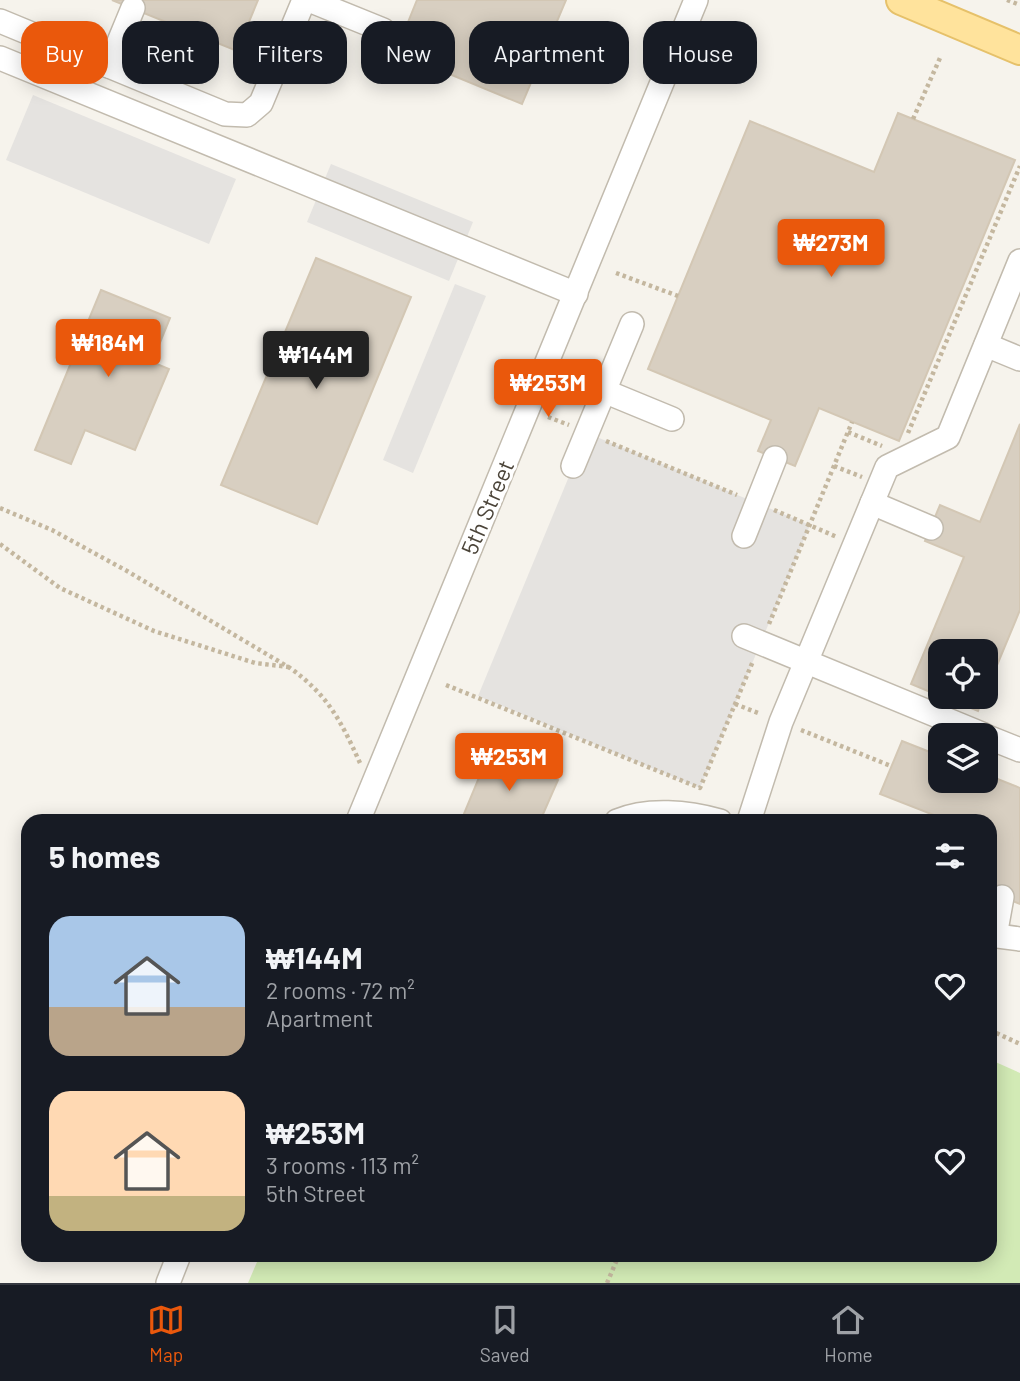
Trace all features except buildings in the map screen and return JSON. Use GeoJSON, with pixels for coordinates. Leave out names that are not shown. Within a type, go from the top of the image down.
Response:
{"type":"FeatureCollection","features":[{"type":"Feature","properties":{"kind":"main road"},"geometry":{"type":"LineString","coordinates":[[901,0],[1020,50]]}},
{"type":"Feature","properties":{"kind":"street"},"geometry":{"type":"LineString","coordinates":[[0,21],[225,114],[247,115],[261,103],[307,0],[361,21]]}},
{"type":"Feature","properties":{"kind":"street","name":"5th Street"},"geometry":{"type":"LineString","coordinates":[[361,814],[696,0]]}},
{"type":"Feature","properties":{"kind":"street"},"geometry":{"type":"LineString","coordinates":[[109,66],[133,8]]}},
{"type":"Feature","properties":{"kind":"street"},"geometry":{"type":"LineString","coordinates":[[0,58],[576,294]]}},
{"type":"Feature","properties":{"kind":"street"},"geometry":{"type":"LineString","coordinates":[[751,814],[781,723],[887,467],[948,437],[1020,261]]}},
{"type":"Feature","properties":{"kind":"street"},"geometry":{"type":"LineString","coordinates":[[573,466],[632,324]]}},
{"type":"Feature","properties":{"kind":"street"},"geometry":{"type":"LineString","coordinates":[[986,345],[1020,359]]}},
{"type":"Feature","properties":{"kind":"street"},"geometry":{"type":"LineString","coordinates":[[604,391],[672,419]]}},
{"type":"Feature","properties":{"kind":"street"},"geometry":{"type":"LineString","coordinates":[[744,536],[775,458]]}},
{"type":"Feature","properties":{"kind":"street"},"geometry":{"type":"LineString","coordinates":[[876,494],[931,528]]}},
{"type":"Feature","properties":{"kind":"street"},"geometry":{"type":"LineString","coordinates":[[753,640],[956,723]]}},
{"type":"Feature","properties":{"kind":"street"},"geometry":{"type":"LineString","coordinates":[[998,741],[1020,750]]}},
{"type":"Feature","properties":{"kind":"street"},"geometry":{"type":"LineString","coordinates":[[634,814],[681,814]]}},
{"type":"Feature","properties":{"kind":"street"},"geometry":{"type":"LineString","coordinates":[[997,919],[1002,897]]}},
{"type":"Feature","properties":{"kind":"street"},"geometry":{"type":"LineString","coordinates":[[997,936],[1020,939]]}},
{"type":"Feature","properties":{"kind":"street"},"geometry":{"type":"LineString","coordinates":[[168,1283],[177,1262]]}},
{"type":"Feature","properties":{"kind":"path"},"geometry":{"type":"LineString","coordinates":[[1007,0],[1020,5]]}},
{"type":"Feature","properties":{"kind":"path"},"geometry":{"type":"LineString","coordinates":[[913,118],[940,58]]}},
{"type":"Feature","properties":{"kind":"path"},"geometry":{"type":"LineString","coordinates":[[904,444],[1020,166]]}},
{"type":"Feature","properties":{"kind":"path"},"geometry":{"type":"LineString","coordinates":[[616,273],[678,296]]}},
{"type":"Feature","properties":{"kind":"path"},"geometry":{"type":"LineString","coordinates":[[529,409],[855,544]]}},
{"type":"Feature","properties":{"kind":"path"},"geometry":{"type":"LineString","coordinates":[[446,685],[700,788],[736,704],[753,640],[810,525],[852,422]]}},
{"type":"Feature","properties":{"kind":"path"},"geometry":{"type":"LineString","coordinates":[[848,432],[887,448]]}},
{"type":"Feature","properties":{"kind":"path"},"geometry":{"type":"LineString","coordinates":[[834,466],[876,494]]}},
{"type":"Feature","properties":{"kind":"path"},"geometry":{"type":"LineString","coordinates":[[0,508],[52,530],[127,571],[309,681],[329,702],[371,789]]}},
{"type":"Feature","properties":{"kind":"path"},"geometry":{"type":"LineString","coordinates":[[0,544],[60,589],[154,631],[255,663],[290,668]]}},
{"type":"Feature","properties":{"kind":"path"},"geometry":{"type":"LineString","coordinates":[[736,704],[891,766]]}},
{"type":"Feature","properties":{"kind":"path"},"geometry":{"type":"LineString","coordinates":[[997,1033],[1020,1044]]}},
{"type":"Feature","properties":{"kind":"path"},"geometry":{"type":"LineString","coordinates":[[607,1283],[615,1262]]}},
{"type":"Feature","properties":{"kind":"green space"},"geometry":{"type":"Polygon","coordinates":[[[997,1063],[1020,1073],[1020,1283],[248,1283],[257,1262],[997,1262],[997,1063]]]}},
{"type":"Feature","properties":{"kind":"shaded area"},"geometry":{"type":"Polygon","coordinates":[[[33,95],[236,179],[209,244],[6,160],[33,95]]]}},
{"type":"Feature","properties":{"kind":"shaded area"},"geometry":{"type":"Polygon","coordinates":[[[331,164],[473,222],[449,281],[307,222],[331,164]]]}},
{"type":"Feature","properties":{"kind":"shaded area"},"geometry":{"type":"Polygon","coordinates":[[[455,284],[486,296],[413,473],[383,460],[455,284]]]}},
{"type":"Feature","properties":{"kind":"shaded area"},"geometry":{"type":"Polygon","coordinates":[[[587,433],[810,525],[700,788],[478,696],[587,433]]]}}]}
